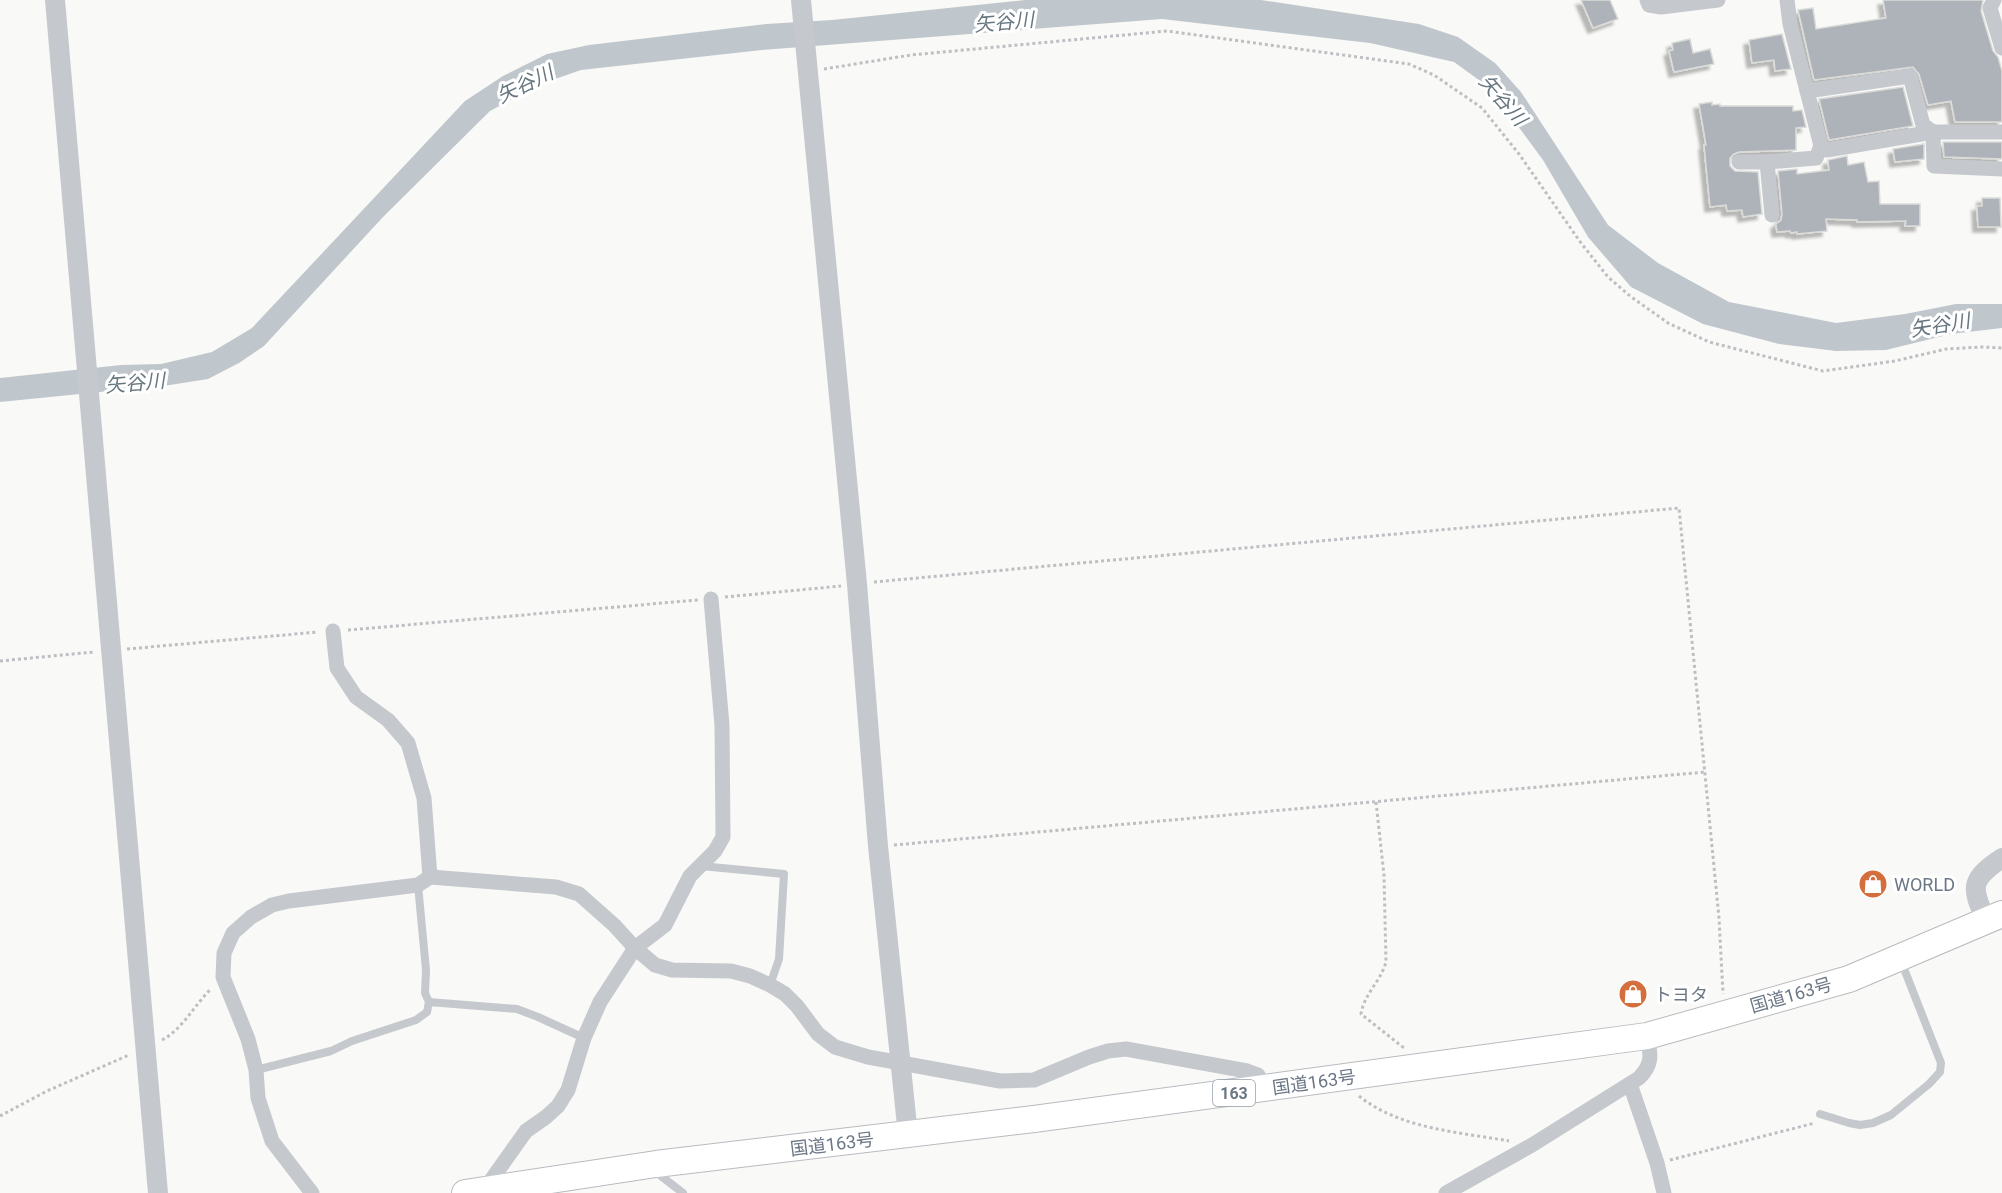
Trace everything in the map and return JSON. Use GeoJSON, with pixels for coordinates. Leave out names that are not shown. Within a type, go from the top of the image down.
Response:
{"type":"FeatureCollection","features":[{"type":"Feature","properties":{"kind":"highway","name":"国道163号"},"geometry":{"type":"LineString","coordinates":[[477,1192],[656,1164],[908,1135],[1265,1089],[1647,1036],[1849,979],[1994,917]]}},
{"type":"Feature","properties":{"kind":"street"},"geometry":{"type":"LineString","coordinates":[[56,0],[158,1193]]}},
{"type":"Feature","properties":{"kind":"street"},"geometry":{"type":"LineString","coordinates":[[1647,0],[1650,6],[1661,7],[1718,0]]}},
{"type":"Feature","properties":{"kind":"street"},"geometry":{"type":"LineString","coordinates":[[1739,162],[1816,158],[1821,146],[1790,24],[1787,0]]}},
{"type":"Feature","properties":{"kind":"street"},"geometry":{"type":"LineString","coordinates":[[1994,0],[1990,8],[2002,48]]}},
{"type":"Feature","properties":{"kind":"street"},"geometry":{"type":"LineString","coordinates":[[801,8],[856,584],[878,846],[908,1135]]}},
{"type":"Feature","properties":{"kind":"street"},"geometry":{"type":"LineString","coordinates":[[1807,91],[1910,76],[1923,125],[1933,132]]}},
{"type":"Feature","properties":{"kind":"street"},"geometry":{"type":"LineString","coordinates":[[1933,132],[1934,166],[2002,169]]}},
{"type":"Feature","properties":{"kind":"street"},"geometry":{"type":"LineString","coordinates":[[1821,146],[1827,150],[1933,132],[2002,132]]}},
{"type":"Feature","properties":{"kind":"street"},"geometry":{"type":"LineString","coordinates":[[1767,162],[1772,215]]}},
{"type":"Feature","properties":{"kind":"street"},"geometry":{"type":"LineString","coordinates":[[477,1192],[526,1131],[558,1106],[568,1090],[584,1038],[600,1002],[635,948],[665,925],[690,876],[715,851],[723,837],[722,725],[711,599]]}},
{"type":"Feature","properties":{"kind":"street"},"geometry":{"type":"LineString","coordinates":[[333,631],[337,668],[356,697],[388,720],[408,743],[424,798],[424,881]]}},
{"type":"Feature","properties":{"kind":"street"},"geometry":{"type":"LineString","coordinates":[[1994,917],[1978,903],[1975,885],[1983,871],[2002,858]]}},
{"type":"Feature","properties":{"kind":"street"},"geometry":{"type":"LineString","coordinates":[[312,1193],[272,1141],[258,1098],[256,1070],[248,1039],[223,977],[224,953],[233,933],[251,917],[272,905],[424,881],[556,887],[579,894],[655,965],[672,970],[732,971],[750,976],[770,985],[797,1006],[818,1034],[835,1047],[899,1064],[1000,1081],[1034,1080],[1089,1057],[1108,1051],[1126,1049],[1247,1071],[1258,1075],[1265,1089]]}},
{"type":"Feature","properties":{"kind":"street"},"geometry":{"type":"LineString","coordinates":[[1446,1193],[1532,1144],[1639,1078],[1647,1071],[1651,1059],[1647,1036]]}},
{"type":"Feature","properties":{"kind":"street"},"geometry":{"type":"LineString","coordinates":[[1630,1083],[1657,1163],[1664,1193]]}},
{"type":"Feature","properties":{"kind":"lane"},"geometry":{"type":"LineString","coordinates":[[699,866],[784,874],[779,959],[770,985]]}},
{"type":"Feature","properties":{"kind":"lane"},"geometry":{"type":"LineString","coordinates":[[256,1070],[331,1051],[352,1041],[416,1020],[427,1012],[429,1002],[424,993],[426,970],[424,881]]}},
{"type":"Feature","properties":{"kind":"lane"},"geometry":{"type":"LineString","coordinates":[[1820,1114],[1860,1125],[1873,1123],[1891,1115],[1940,1072],[1941,1063],[1900,957]]}},
{"type":"Feature","properties":{"kind":"lane"},"geometry":{"type":"LineString","coordinates":[[429,1002],[517,1010],[584,1038]]}},
{"type":"Feature","properties":{"kind":"lane"},"geometry":{"type":"LineString","coordinates":[[656,1164],[662,1176],[683,1193]]}},
{"type":"Feature","properties":{"kind":"path"},"geometry":{"type":"LineString","coordinates":[[806,68],[1167,31],[1409,64],[1434,75],[1482,108],[1519,154],[1581,243],[1608,277],[1630,296],[1678,328],[1710,342],[1823,371],[1895,361],[1946,349],[1982,346],[2002,348]]}},
{"type":"Feature","properties":{"kind":"path"},"geometry":{"type":"LineString","coordinates":[[0,661],[711,599],[1678,508],[1719,918],[1725,1015]]}},
{"type":"Feature","properties":{"kind":"path"},"geometry":{"type":"LineString","coordinates":[[878,846],[1705,772]]}},
{"type":"Feature","properties":{"kind":"path"},"geometry":{"type":"LineString","coordinates":[[1376,802],[1384,875],[1386,962],[1383,974],[1374,982],[1362,1006],[1361,1014],[1406,1050],[1412,1057],[1413,1068]]}},
{"type":"Feature","properties":{"kind":"path"},"geometry":{"type":"LineString","coordinates":[[0,1116],[47,1091],[168,1037],[202,997],[223,977]]}},
{"type":"Feature","properties":{"kind":"path"},"geometry":{"type":"LineString","coordinates":[[1352,1077],[1357,1094],[1370,1105],[1408,1121],[1430,1127],[1532,1144]]}},
{"type":"Feature","properties":{"kind":"path"},"geometry":{"type":"LineString","coordinates":[[1657,1163],[1815,1123],[1820,1114]]}},
{"type":"Feature","properties":{"kind":"water","name":"矢谷川"},"geometry":{"type":"Polygon","coordinates":[[[1025,0],[1261,0],[1419,24],[1458,37],[1495,63],[1521,92],[1608,225],[1658,263],[1729,302],[1836,323],[1905,314],[1956,304],[2002,304],[2002,328],[1951,334],[1886,350],[1836,351],[1779,344],[1703,324],[1631,287],[1588,237],[1543,160],[1490,88],[1454,62],[1370,43],[1162,19],[762,50],[581,70],[538,85],[490,111],[383,217],[264,346],[239,363],[208,379],[0,402],[0,378],[121,365],[161,364],[212,352],[252,328],[465,101],[503,76],[547,54],[589,45],[766,24],[832,20],[1025,0]]]}},
{"type":"Feature","properties":{"kind":"building"},"geometry":{"type":"Polygon","coordinates":[[[1581,0],[1610,0],[1618,19],[1593,28],[1581,0]]]}},
{"type":"Feature","properties":{"kind":"building"},"geometry":{"type":"Polygon","coordinates":[[[1883,0],[1983,0],[1981,11],[1993,51],[1998,57],[2002,71],[2002,122],[1955,122],[1951,101],[1928,105],[1919,74],[1913,67],[1814,80],[1798,10],[1813,8],[1816,29],[1886,18],[1883,0]]]}},
{"type":"Feature","properties":{"kind":"building"},"geometry":{"type":"Polygon","coordinates":[[[1782,34],[1791,69],[1775,71],[1774,60],[1752,63],[1749,40],[1782,34]]]}},
{"type":"Feature","properties":{"kind":"building"},"geometry":{"type":"Polygon","coordinates":[[[1690,39],[1693,53],[1710,49],[1714,64],[1674,72],[1669,51],[1673,50],[1672,43],[1690,39]]]}},
{"type":"Feature","properties":{"kind":"building"},"geometry":{"type":"Polygon","coordinates":[[[1903,87],[1913,126],[1829,140],[1819,99],[1903,87]]]}},
{"type":"Feature","properties":{"kind":"building"},"geometry":{"type":"Polygon","coordinates":[[[1712,102],[1712,105],[1720,104],[1720,106],[1793,106],[1793,111],[1802,110],[1806,127],[1796,128],[1796,150],[1739,152],[1730,158],[1730,166],[1735,171],[1758,172],[1762,214],[1743,217],[1742,210],[1727,211],[1726,205],[1710,207],[1704,145],[1706,145],[1699,104],[1712,102]]]}},
{"type":"Feature","properties":{"kind":"building"},"geometry":{"type":"Polygon","coordinates":[[[1943,142],[2002,142],[2002,159],[1944,157],[1943,142]]]}},
{"type":"Feature","properties":{"kind":"building"},"geometry":{"type":"Polygon","coordinates":[[[1924,144],[1924,159],[1895,162],[1893,149],[1924,144]]]}},
{"type":"Feature","properties":{"kind":"building"},"geometry":{"type":"Polygon","coordinates":[[[1847,156],[1848,165],[1864,162],[1868,182],[1879,181],[1880,204],[1920,204],[1920,226],[1905,226],[1906,221],[1857,222],[1857,220],[1826,219],[1827,231],[1797,234],[1797,232],[1791,233],[1790,231],[1777,232],[1776,224],[1781,220],[1782,214],[1778,171],[1797,169],[1797,174],[1829,170],[1828,160],[1847,156]]]}},
{"type":"Feature","properties":{"kind":"building"},"geometry":{"type":"Polygon","coordinates":[[[1982,198],[2000,198],[2001,227],[1978,227],[1977,206],[1982,206],[1982,198]]]}},
{"type":"Feature","properties":{"kind":"place","name":"WORLD"},"geometry":{"type":"Point","coordinates":[1873,884]}},
{"type":"Feature","properties":{"kind":"place","name":"トヨタ"},"geometry":{"type":"Point","coordinates":[1633,994]}}]}
